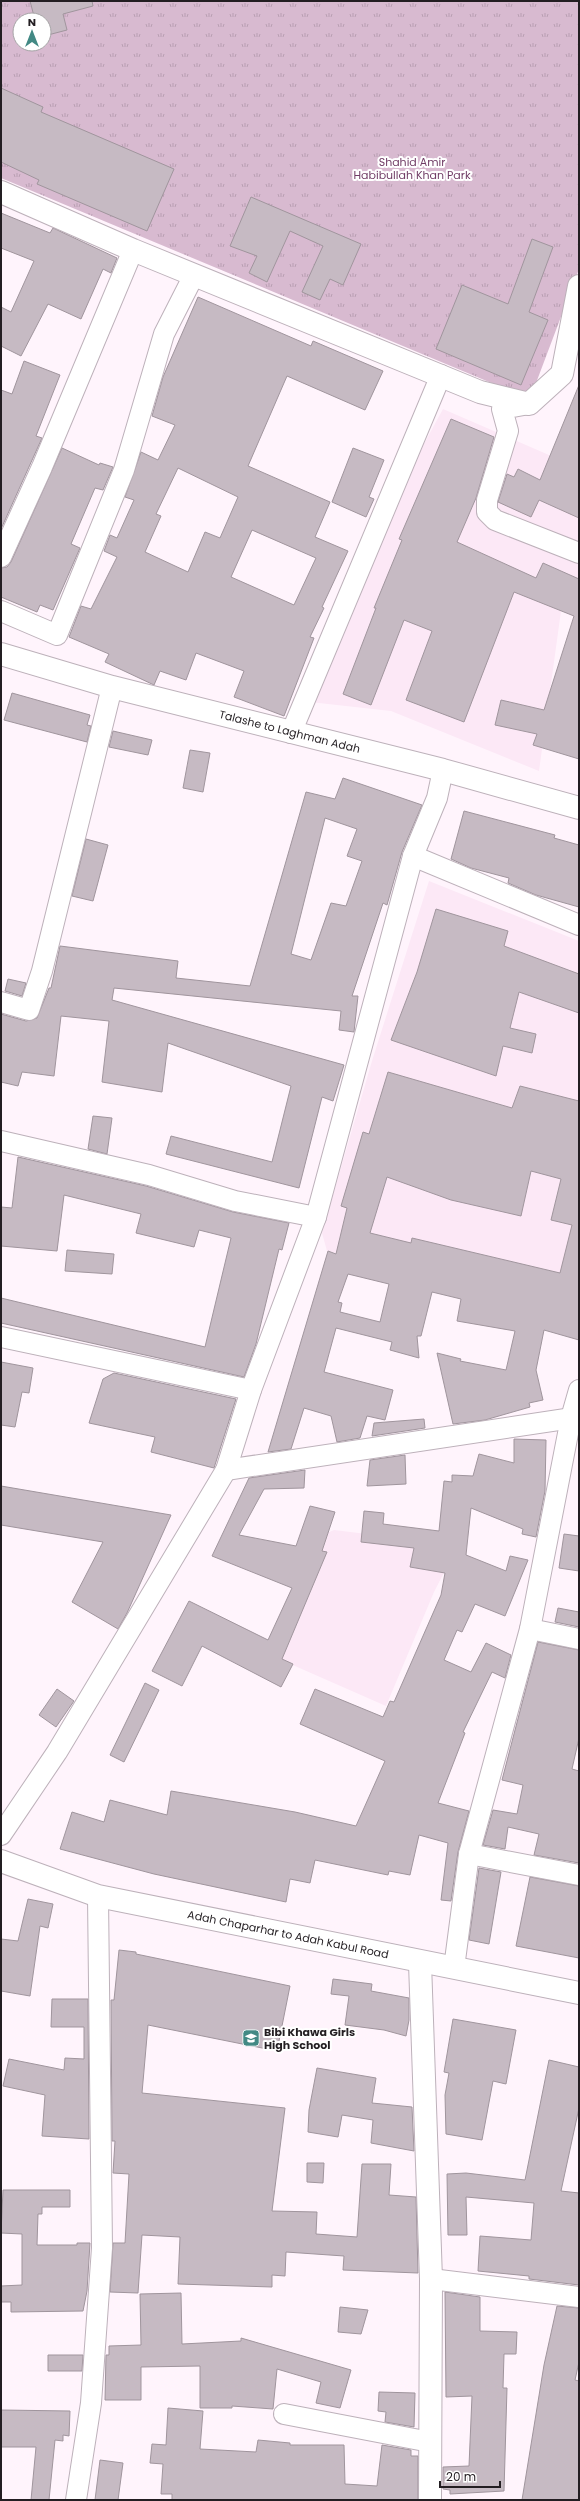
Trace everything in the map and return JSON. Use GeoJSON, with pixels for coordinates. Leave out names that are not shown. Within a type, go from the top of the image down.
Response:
{"type":"FeatureCollection","features":[{"type":"Feature","properties":{"kind":"main road"},"geometry":{"type":"LineString","coordinates":[[1,192],[133,250],[480,392],[529,404],[562,374],[579,286]]}},
{"type":"Feature","properties":{"kind":"main road","name":"Talashe to Laghman Adah"},"geometry":{"type":"LineString","coordinates":[[1,654],[112,687],[443,770],[579,808]]}},
{"type":"Feature","properties":{"kind":"main road","name":"Adah Chaparhar to Adah Kabul Road"},"geometry":{"type":"LineString","coordinates":[[1,1861],[98,1896],[420,1963],[454,1968],[579,1994]]}},
{"type":"Feature","properties":{"kind":"main road"},"geometry":{"type":"LineString","coordinates":[[420,1963],[431,2279],[430,2500]]}},
{"type":"Feature","properties":{"kind":"street"},"geometry":{"type":"LineString","coordinates":[[1,557],[45,460],[133,250]]}},
{"type":"Feature","properties":{"kind":"street"},"geometry":{"type":"LineString","coordinates":[[1,611],[57,635],[124,470],[164,334],[194,275]]}},
{"type":"Feature","properties":{"kind":"street"},"geometry":{"type":"LineString","coordinates":[[291,733],[441,375]]}},
{"type":"Feature","properties":{"kind":"street"},"geometry":{"type":"LineString","coordinates":[[529,404],[502,409],[508,431],[487,500],[487,512],[495,520],[579,553]]}},
{"type":"Feature","properties":{"kind":"street"},"geometry":{"type":"LineString","coordinates":[[1,1002],[29,1010],[42,971],[112,687]]}},
{"type":"Feature","properties":{"kind":"street"},"geometry":{"type":"LineString","coordinates":[[1,1835],[57,1752],[226,1470],[251,1390],[316,1217],[413,856],[437,798],[443,770]]}},
{"type":"Feature","properties":{"kind":"street"},"geometry":{"type":"LineString","coordinates":[[413,856],[579,925]]}},
{"type":"Feature","properties":{"kind":"street"},"geometry":{"type":"LineString","coordinates":[[1,1141],[149,1175],[234,1202],[316,1217]]}},
{"type":"Feature","properties":{"kind":"street"},"geometry":{"type":"LineString","coordinates":[[1,1337],[251,1390]]}},
{"type":"Feature","properties":{"kind":"street"},"geometry":{"type":"LineString","coordinates":[[454,1968],[469,1854],[530,1629],[575,1417],[579,1390]]}},
{"type":"Feature","properties":{"kind":"street"},"geometry":{"type":"LineString","coordinates":[[226,1470],[575,1417]]}},
{"type":"Feature","properties":{"kind":"street"},"geometry":{"type":"LineString","coordinates":[[530,1629],[579,1639]]}},
{"type":"Feature","properties":{"kind":"street"},"geometry":{"type":"LineString","coordinates":[[469,1854],[579,1875]]}},
{"type":"Feature","properties":{"kind":"street"},"geometry":{"type":"LineString","coordinates":[[76,2500],[91,2403],[102,2248],[98,1896]]}},
{"type":"Feature","properties":{"kind":"street"},"geometry":{"type":"LineString","coordinates":[[431,2279],[579,2296]]}},
{"type":"Feature","properties":{"kind":"street"},"geometry":{"type":"LineString","coordinates":[[284,2414],[430,2442]]}},
{"type":"Feature","properties":{"kind":"shaded area"},"geometry":{"type":"Polygon","coordinates":[[[443,409],[579,468],[579,618],[561,611],[539,771],[391,711],[310,702],[382,521],[443,409]]]}},
{"type":"Feature","properties":{"kind":"shaded area"},"geometry":{"type":"Polygon","coordinates":[[[429,881],[579,941],[579,1312],[459,1280],[327,1251],[322,1233],[372,1061],[429,881]]]}},
{"type":"Feature","properties":{"kind":"shaded area"},"geometry":{"type":"Polygon","coordinates":[[[334,1530],[416,1540],[456,1549],[434,1592],[386,1706],[279,1659],[320,1536],[334,1530]]]}},
{"type":"Feature","properties":{"kind":"green space","name":"Shahid Amir Habibullah Khan Park"},"geometry":{"type":"Polygon","coordinates":[[[1,1],[579,1],[579,269],[530,399],[1,178],[1,1]]]}},
{"type":"Feature","properties":{"kind":"building"},"geometry":{"type":"Polygon","coordinates":[[[30,1],[92,1],[93,6],[63,14],[67,30],[52,34],[52,12],[33,12],[30,1]]]}},
{"type":"Feature","properties":{"kind":"building"},"geometry":{"type":"Polygon","coordinates":[[[1,88],[43,107],[41,112],[174,169],[147,231],[37,184],[39,180],[1,162],[1,88]]]}},
{"type":"Feature","properties":{"kind":"building"},"geometry":{"type":"Polygon","coordinates":[[[251,197],[361,244],[343,285],[330,279],[320,300],[302,292],[323,246],[290,231],[267,282],[249,273],[257,256],[230,246],[251,197]]]}},
{"type":"Feature","properties":{"kind":"building"},"geometry":{"type":"Polygon","coordinates":[[[1,213],[50,233],[53,228],[117,258],[111,273],[103,269],[81,319],[48,304],[21,356],[1,346],[1,307],[11,312],[34,261],[1,248],[1,213]]]}},
{"type":"Feature","properties":{"kind":"building"},"geometry":{"type":"Polygon","coordinates":[[[532,239],[553,247],[529,312],[548,320],[521,385],[436,349],[462,285],[508,304],[532,239]]]}},
{"type":"Feature","properties":{"kind":"building"},"geometry":{"type":"Polygon","coordinates":[[[198,297],[311,346],[313,341],[383,371],[365,410],[287,376],[248,466],[330,502],[315,537],[348,551],[310,637],[314,638],[284,716],[234,697],[244,671],[196,653],[186,680],[160,671],[154,685],[105,662],[109,654],[69,637],[81,606],[91,609],[117,557],[104,551],[110,535],[117,538],[134,500],[125,497],[141,452],[158,460],[175,425],[152,416],[163,377],[198,297]],[[178,468],[156,514],[161,516],[145,552],[188,572],[205,532],[220,538],[238,497],[178,468]],[[252,530],[231,577],[294,605],[316,558],[252,530]]]}},
{"type":"Feature","properties":{"kind":"building"},"geometry":{"type":"Polygon","coordinates":[[[24,361],[60,375],[36,436],[42,438],[1,529],[1,390],[12,394],[24,361]]]}},
{"type":"Feature","properties":{"kind":"building"},"geometry":{"type":"Polygon","coordinates":[[[579,385],[579,518],[539,500],[531,517],[498,502],[507,474],[514,477],[518,469],[540,480],[579,385]]]}},
{"type":"Feature","properties":{"kind":"building"},"geometry":{"type":"Polygon","coordinates":[[[451,419],[494,437],[476,498],[457,542],[536,578],[543,563],[579,579],[579,759],[533,745],[537,734],[495,725],[501,700],[544,710],[574,616],[514,592],[464,722],[406,700],[432,631],[404,620],[371,705],[343,694],[376,608],[374,608],[402,540],[399,539],[451,419]]]}},
{"type":"Feature","properties":{"kind":"building"},"geometry":{"type":"Polygon","coordinates":[[[62,448],[99,465],[100,463],[113,467],[103,490],[95,488],[71,544],[80,548],[53,610],[40,605],[37,612],[1,597],[1,568],[7,567],[11,562],[62,448]]]}},
{"type":"Feature","properties":{"kind":"building"},"geometry":{"type":"Polygon","coordinates":[[[353,448],[384,460],[369,497],[374,499],[366,517],[332,502],[353,448]]]}},
{"type":"Feature","properties":{"kind":"building"},"geometry":{"type":"Polygon","coordinates":[[[12,693],[90,715],[87,725],[91,726],[87,742],[4,720],[12,693]]]}},
{"type":"Feature","properties":{"kind":"building"},"geometry":{"type":"Polygon","coordinates":[[[113,731],[152,740],[148,755],[109,747],[113,731]]]}},
{"type":"Feature","properties":{"kind":"building"},"geometry":{"type":"Polygon","coordinates":[[[190,750],[210,753],[203,792],[183,788],[190,750]]]}},
{"type":"Feature","properties":{"kind":"building"},"geometry":{"type":"Polygon","coordinates":[[[343,778],[422,805],[402,852],[387,905],[383,903],[352,996],[358,996],[354,1032],[339,1030],[341,1011],[114,988],[112,1000],[344,1065],[333,1101],[322,1097],[299,1188],[166,1154],[171,1136],[272,1162],[291,1086],[168,1043],[162,1092],[102,1082],[109,1021],[61,1016],[54,1076],[22,1072],[18,1086],[1,1082],[1,1014],[26,1021],[37,1018],[49,988],[51,988],[60,946],[178,961],[176,978],[250,986],[306,792],[335,799],[343,778]],[[325,818],[291,954],[311,960],[331,903],[346,906],[362,861],[347,856],[357,829],[325,818]]]}},
{"type":"Feature","properties":{"kind":"building"},"geometry":{"type":"Polygon","coordinates":[[[464,811],[555,835],[554,838],[579,845],[579,907],[536,895],[508,883],[509,878],[471,868],[451,859],[464,811]]]}},
{"type":"Feature","properties":{"kind":"building"},"geometry":{"type":"Polygon","coordinates":[[[86,839],[108,845],[93,901],[72,896],[86,839]]]}},
{"type":"Feature","properties":{"kind":"building"},"geometry":{"type":"Polygon","coordinates":[[[436,909],[508,931],[504,946],[579,974],[579,1013],[519,992],[510,1028],[536,1034],[532,1053],[503,1046],[496,1076],[391,1040],[417,972],[436,909]]]}},
{"type":"Feature","properties":{"kind":"building"},"geometry":{"type":"Polygon","coordinates":[[[8,979],[26,983],[22,996],[5,991],[8,979]]]}},
{"type":"Feature","properties":{"kind":"building"},"geometry":{"type":"Polygon","coordinates":[[[388,1072],[512,1108],[520,1086],[579,1101],[579,1340],[544,1330],[536,1370],[543,1400],[529,1403],[530,1407],[485,1420],[453,1424],[437,1353],[461,1359],[460,1361],[506,1370],[515,1331],[457,1321],[461,1299],[432,1292],[421,1336],[417,1336],[419,1358],[390,1350],[392,1342],[336,1328],[324,1372],[393,1390],[385,1420],[367,1416],[360,1438],[337,1442],[331,1416],[304,1408],[291,1449],[268,1452],[328,1251],[336,1254],[347,1208],[341,1206],[363,1132],[369,1134],[388,1072]],[[531,1171],[521,1216],[451,1200],[387,1177],[370,1233],[411,1243],[412,1238],[560,1273],[572,1225],[551,1220],[561,1179],[531,1171]],[[348,1274],[338,1302],[342,1303],[340,1312],[380,1322],[389,1284],[348,1274]]]}},
{"type":"Feature","properties":{"kind":"building"},"geometry":{"type":"Polygon","coordinates":[[[93,1116],[112,1118],[107,1154],[88,1149],[93,1116]]]}},
{"type":"Feature","properties":{"kind":"building"},"geometry":{"type":"Polygon","coordinates":[[[18,1157],[146,1186],[233,1212],[289,1223],[282,1250],[279,1249],[256,1344],[244,1377],[1,1323],[1,1298],[205,1347],[231,1238],[199,1230],[194,1247],[136,1233],[141,1214],[64,1195],[57,1251],[1,1246],[1,1207],[12,1208],[18,1157]]]}},
{"type":"Feature","properties":{"kind":"building"},"geometry":{"type":"Polygon","coordinates":[[[67,1250],[114,1254],[112,1274],[65,1271],[67,1250]]]}},
{"type":"Feature","properties":{"kind":"building"},"geometry":{"type":"Polygon","coordinates":[[[1,1362],[33,1368],[29,1393],[22,1392],[15,1427],[1,1425],[1,1362]]]}},
{"type":"Feature","properties":{"kind":"building"},"geometry":{"type":"Polygon","coordinates":[[[114,1373],[236,1399],[214,1468],[151,1452],[155,1437],[89,1423],[103,1379],[114,1373]]]}},
{"type":"Feature","properties":{"kind":"building"},"geometry":{"type":"Polygon","coordinates":[[[424,1419],[425,1428],[372,1436],[374,1423],[424,1419]]]}},
{"type":"Feature","properties":{"kind":"building"},"geometry":{"type":"Polygon","coordinates":[[[514,1439],[546,1440],[545,1491],[536,1537],[522,1534],[523,1529],[471,1508],[466,1555],[506,1571],[510,1556],[528,1560],[505,1616],[475,1604],[462,1632],[457,1630],[444,1660],[471,1672],[486,1643],[511,1655],[505,1678],[492,1672],[463,1732],[465,1733],[438,1803],[469,1811],[458,1852],[451,1901],[441,1900],[448,1843],[419,1835],[410,1875],[389,1871],[388,1875],[315,1860],[310,1883],[290,1879],[286,1902],[154,1874],[60,1849],[72,1812],[104,1822],[110,1800],[167,1815],[171,1791],[295,1812],[356,1826],[385,1761],[300,1724],[315,1689],[383,1717],[390,1701],[394,1702],[441,1595],[445,1573],[410,1567],[414,1548],[361,1542],[364,1511],[384,1513],[383,1524],[439,1531],[444,1481],[452,1482],[452,1475],[473,1476],[479,1454],[514,1463],[514,1439]]]}},
{"type":"Feature","properties":{"kind":"building"},"geometry":{"type":"Polygon","coordinates":[[[405,1455],[406,1484],[367,1486],[370,1460],[405,1455]]]}},
{"type":"Feature","properties":{"kind":"building"},"geometry":{"type":"Polygon","coordinates":[[[305,1470],[304,1488],[264,1489],[239,1535],[296,1546],[310,1506],[335,1512],[322,1551],[327,1552],[282,1659],[293,1664],[281,1687],[202,1646],[182,1686],[152,1671],[189,1601],[268,1640],[292,1588],[212,1556],[249,1478],[305,1470]]]}},
{"type":"Feature","properties":{"kind":"building"},"geometry":{"type":"Polygon","coordinates":[[[1,1486],[171,1515],[127,1613],[118,1629],[72,1602],[103,1542],[1,1525],[1,1486]]]}},
{"type":"Feature","properties":{"kind":"building"},"geometry":{"type":"Polygon","coordinates":[[[564,1534],[579,1536],[579,1571],[559,1568],[564,1534]]]}},
{"type":"Feature","properties":{"kind":"building"},"geometry":{"type":"Polygon","coordinates":[[[558,1608],[579,1612],[579,1627],[555,1622],[558,1608]]]}},
{"type":"Feature","properties":{"kind":"building"},"geometry":{"type":"Polygon","coordinates":[[[538,1642],[579,1650],[579,1738],[572,1769],[579,1771],[579,1863],[534,1855],[539,1834],[508,1827],[505,1849],[483,1845],[493,1810],[517,1814],[523,1785],[502,1780],[538,1642]]]}},
{"type":"Feature","properties":{"kind":"building"},"geometry":{"type":"Polygon","coordinates":[[[145,1683],[159,1690],[124,1762],[110,1755],[145,1683]]]}},
{"type":"Feature","properties":{"kind":"building"},"geometry":{"type":"Polygon","coordinates":[[[57,1689],[74,1701],[56,1727],[39,1715],[57,1689]]]}},
{"type":"Feature","properties":{"kind":"building"},"geometry":{"type":"Polygon","coordinates":[[[479,1868],[501,1872],[489,1944],[469,1940],[479,1868]]]}},
{"type":"Feature","properties":{"kind":"building"},"geometry":{"type":"Polygon","coordinates":[[[530,1877],[579,1886],[579,1958],[516,1946],[530,1877]]]}},
{"type":"Feature","properties":{"kind":"building"},"geometry":{"type":"Polygon","coordinates":[[[28,1899],[53,1904],[48,1928],[40,1926],[30,1996],[1,1991],[1,1939],[18,1941],[28,1899]]]}},
{"type":"Feature","properties":{"kind":"building"},"geometry":{"type":"Polygon","coordinates":[[[119,1950],[136,1952],[136,1954],[290,1986],[277,2051],[148,2025],[142,2093],[285,2108],[272,2211],[317,2212],[316,2234],[357,2237],[362,2164],[391,2164],[389,2195],[416,2197],[418,2273],[343,2270],[344,2256],[286,2252],[285,2276],[272,2275],[272,2287],[178,2284],[180,2237],[142,2235],[138,2293],[110,2292],[113,2243],[125,2243],[129,2174],[113,2173],[115,2141],[112,2141],[111,2000],[114,2000],[119,1950]]]}},
{"type":"Feature","properties":{"kind":"building"},"geometry":{"type":"Polygon","coordinates":[[[333,1979],[372,1984],[371,1991],[409,1998],[409,2020],[406,2036],[384,2030],[345,2025],[349,1996],[331,1994],[333,1979]]]}},
{"type":"Feature","properties":{"kind":"building"},"geometry":{"type":"Polygon","coordinates":[[[52,1999],[88,1999],[89,2139],[42,2136],[45,2095],[3,2086],[9,2059],[64,2070],[65,2058],[84,2059],[84,2027],[51,2027],[52,1999]]]}},
{"type":"Feature","properties":{"kind":"building"},"geometry":{"type":"Polygon","coordinates":[[[453,2019],[516,2030],[506,2084],[493,2081],[482,2140],[446,2134],[445,2095],[449,2073],[444,2072],[453,2019]]]}},
{"type":"Feature","properties":{"kind":"building"},"geometry":{"type":"Polygon","coordinates":[[[549,2060],[579,2067],[579,2108],[561,2191],[579,2193],[579,2285],[529,2279],[529,2276],[478,2271],[480,2236],[531,2240],[534,2203],[466,2197],[467,2235],[448,2235],[447,2174],[466,2173],[525,2180],[549,2060]]]}},
{"type":"Feature","properties":{"kind":"building"},"geometry":{"type":"Polygon","coordinates":[[[317,2068],[376,2078],[372,2103],[412,2107],[414,2151],[371,2143],[373,2120],[342,2115],[338,2137],[308,2132],[309,2110],[317,2068]]]}},
{"type":"Feature","properties":{"kind":"building"},"geometry":{"type":"Polygon","coordinates":[[[307,2163],[324,2163],[323,2183],[307,2182],[307,2163]]]}},
{"type":"Feature","properties":{"kind":"building"},"geometry":{"type":"Polygon","coordinates":[[[3,2190],[70,2190],[70,2207],[42,2207],[42,2214],[38,2214],[37,2245],[77,2245],[77,2243],[90,2243],[87,2291],[83,2311],[11,2312],[11,2302],[1,2302],[1,2286],[22,2285],[22,2234],[1,2233],[3,2190]]]}},
{"type":"Feature","properties":{"kind":"building"},"geometry":{"type":"Polygon","coordinates":[[[445,2292],[480,2297],[480,2331],[517,2332],[516,2354],[504,2354],[503,2388],[507,2388],[504,2491],[450,2494],[450,2490],[443,2489],[443,2467],[469,2466],[472,2396],[446,2397],[445,2292]]]}},
{"type":"Feature","properties":{"kind":"building"},"geometry":{"type":"Polygon","coordinates":[[[181,2293],[182,2344],[241,2341],[241,2338],[351,2370],[340,2408],[316,2403],[321,2382],[277,2369],[273,2409],[232,2406],[232,2408],[200,2408],[200,2366],[141,2367],[141,2400],[105,2400],[106,2355],[109,2355],[109,2346],[141,2345],[140,2294],[181,2293]]]}},
{"type":"Feature","properties":{"kind":"building"},"geometry":{"type":"Polygon","coordinates":[[[557,2306],[579,2308],[579,2362],[575,2380],[579,2381],[579,2500],[522,2500],[544,2365],[557,2306]]]}},
{"type":"Feature","properties":{"kind":"building"},"geometry":{"type":"Polygon","coordinates":[[[340,2307],[368,2310],[361,2334],[338,2332],[340,2307]]]}},
{"type":"Feature","properties":{"kind":"building"},"geometry":{"type":"Polygon","coordinates":[[[48,2355],[83,2355],[82,2371],[48,2371],[48,2355]]]}},
{"type":"Feature","properties":{"kind":"building"},"geometry":{"type":"Polygon","coordinates":[[[379,2392],[415,2393],[414,2427],[385,2422],[386,2412],[378,2411],[379,2392]]]}},
{"type":"Feature","properties":{"kind":"building"},"geometry":{"type":"Polygon","coordinates":[[[168,2408],[203,2411],[200,2449],[256,2452],[258,2440],[290,2443],[290,2445],[344,2445],[345,2484],[377,2486],[382,2445],[411,2450],[411,2456],[418,2456],[418,2500],[172,2500],[172,2494],[161,2494],[163,2464],[150,2463],[152,2444],[166,2445],[168,2408]]]}},
{"type":"Feature","properties":{"kind":"building"},"geometry":{"type":"Polygon","coordinates":[[[1,2410],[70,2411],[69,2436],[63,2435],[63,2441],[55,2440],[49,2500],[31,2500],[36,2447],[1,2447],[1,2410]]]}},
{"type":"Feature","properties":{"kind":"building"},"geometry":{"type":"Polygon","coordinates":[[[100,2460],[123,2463],[118,2500],[95,2500],[100,2460]]]}},
{"type":"Feature","properties":{"kind":"place","name":"Bibi Khawa Girls High School"},"geometry":{"type":"Point","coordinates":[251,2038]}}]}
